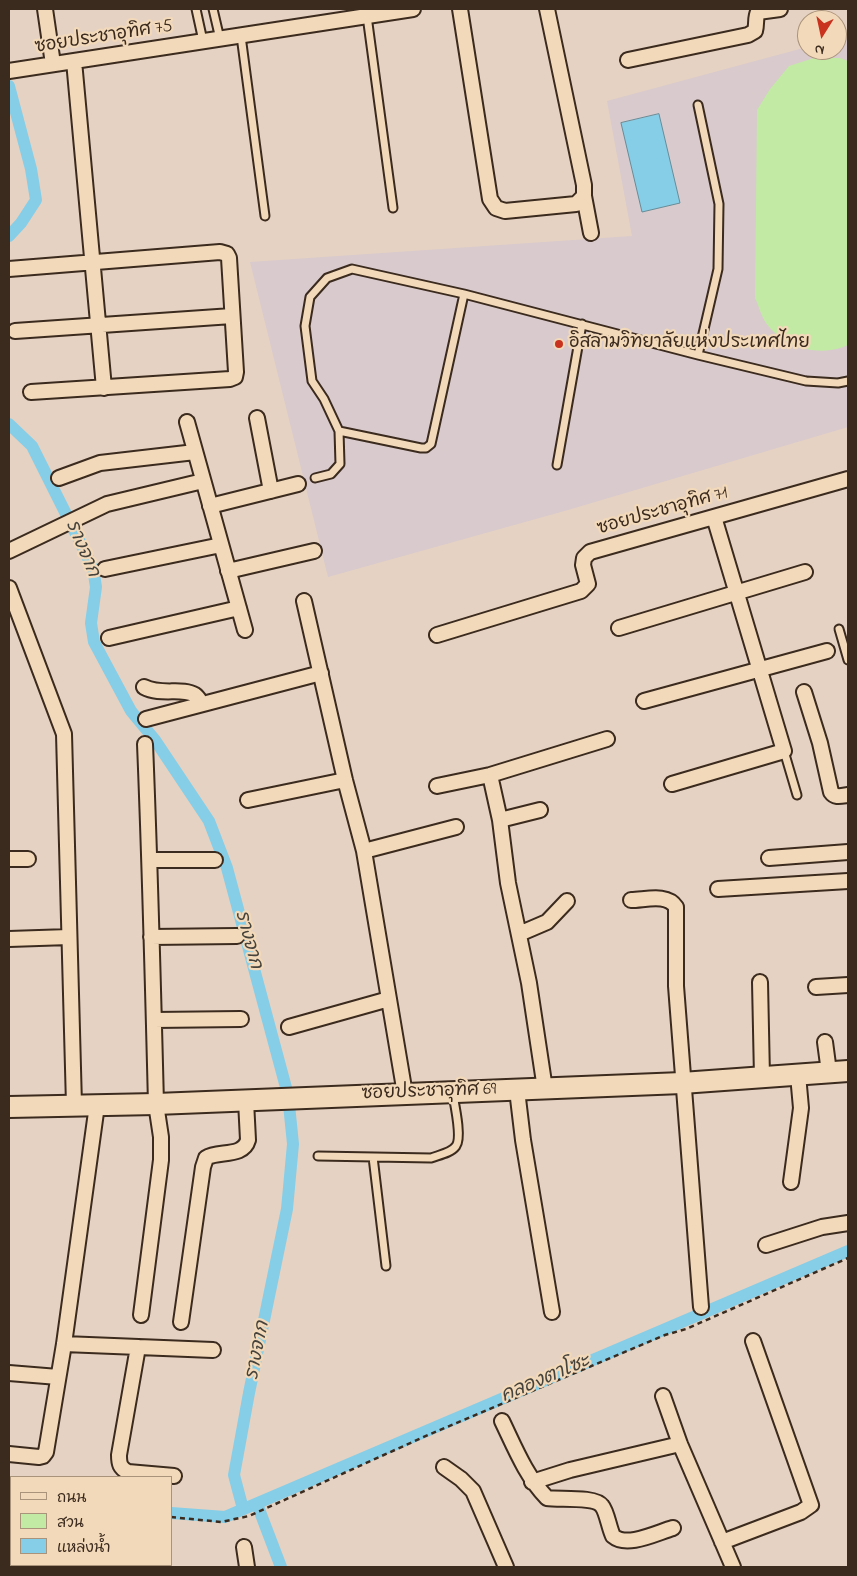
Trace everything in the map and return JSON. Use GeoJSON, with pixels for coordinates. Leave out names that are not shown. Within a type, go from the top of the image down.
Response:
{"type":"FeatureCollection","features":[{"type":"Feature","properties":{"kind":"street"},"geometry":{"type":"LineString","coordinates":[[45,9],[53,64]]}},
{"type":"Feature","properties":{"kind":"street","name":"ซอยประชาอุทิศ 75"},"geometry":{"type":"LineString","coordinates":[[13,70],[241,36],[336,15],[367,16],[413,9]]}},
{"type":"Feature","properties":{"kind":"street"},"geometry":{"type":"LineString","coordinates":[[460,9],[490,199],[496,208],[504,211],[576,204],[584,196]]}},
{"type":"Feature","properties":{"kind":"street"},"geometry":{"type":"LineString","coordinates":[[547,9],[584,185],[584,196],[591,233]]}},
{"type":"Feature","properties":{"kind":"street"},"geometry":{"type":"LineString","coordinates":[[628,60],[748,35],[755,31],[758,12],[780,9]]}},
{"type":"Feature","properties":{"kind":"street"},"geometry":{"type":"LineString","coordinates":[[74,62],[104,388]]}},
{"type":"Feature","properties":{"kind":"street"},"geometry":{"type":"LineString","coordinates":[[9,269],[220,252],[227,254],[229,258],[235,376],[230,379],[31,392]]}},
{"type":"Feature","properties":{"kind":"street"},"geometry":{"type":"LineString","coordinates":[[15,331],[232,316]]}},
{"type":"Feature","properties":{"kind":"street"},"geometry":{"type":"LineString","coordinates":[[257,418],[271,491]]}},
{"type":"Feature","properties":{"kind":"street"},"geometry":{"type":"LineString","coordinates":[[187,422],[245,630]]}},
{"type":"Feature","properties":{"kind":"street"},"geometry":{"type":"LineString","coordinates":[[59,478],[100,463],[195,452]]}},
{"type":"Feature","properties":{"kind":"street","name":"ซอยประชาอุทิศ 71"},"geometry":{"type":"LineString","coordinates":[[438,635],[581,591],[588,584],[583,565],[584,558],[590,552],[848,479]]}},
{"type":"Feature","properties":{"kind":"street"},"geometry":{"type":"LineString","coordinates":[[9,551],[107,504],[203,481]]}},
{"type":"Feature","properties":{"kind":"street"},"geometry":{"type":"LineString","coordinates":[[210,506],[298,484]]}},
{"type":"Feature","properties":{"kind":"street"},"geometry":{"type":"LineString","coordinates":[[672,784],[784,751],[714,517]]}},
{"type":"Feature","properties":{"kind":"street"},"geometry":{"type":"LineString","coordinates":[[105,569],[221,545]]}},
{"type":"Feature","properties":{"kind":"street"},"geometry":{"type":"LineString","coordinates":[[228,571],[314,551]]}},
{"type":"Feature","properties":{"kind":"street"},"geometry":{"type":"LineString","coordinates":[[618,628],[805,572]]}},
{"type":"Feature","properties":{"kind":"street"},"geometry":{"type":"LineString","coordinates":[[9,588],[64,734],[74,1105]]}},
{"type":"Feature","properties":{"kind":"street"},"geometry":{"type":"LineString","coordinates":[[304,601],[345,780],[364,851],[405,1094]]}},
{"type":"Feature","properties":{"kind":"street"},"geometry":{"type":"LineString","coordinates":[[109,638],[239,608]]}},
{"type":"Feature","properties":{"kind":"street"},"geometry":{"type":"LineString","coordinates":[[644,701],[826,651]]}},
{"type":"Feature","properties":{"kind":"street"},"geometry":{"type":"LineString","coordinates":[[146,719],[321,673]]}},
{"type":"Feature","properties":{"kind":"street"},"geometry":{"type":"LineString","coordinates":[[144,687],[158,692],[181,692],[196,695],[202,704]]}},
{"type":"Feature","properties":{"kind":"street"},"geometry":{"type":"LineString","coordinates":[[804,692],[820,743],[831,792],[837,796],[848,795]]}},
{"type":"Feature","properties":{"kind":"street"},"geometry":{"type":"LineString","coordinates":[[437,786],[490,775],[607,739]]}},
{"type":"Feature","properties":{"kind":"street"},"geometry":{"type":"LineString","coordinates":[[142,1316],[161,1160],[161,1136],[156,1104],[150,860],[144,744]]}},
{"type":"Feature","properties":{"kind":"street"},"geometry":{"type":"LineString","coordinates":[[490,775],[500,820],[508,883],[529,983],[545,1088]]}},
{"type":"Feature","properties":{"kind":"street"},"geometry":{"type":"LineString","coordinates":[[248,800],[345,780]]}},
{"type":"Feature","properties":{"kind":"street"},"geometry":{"type":"LineString","coordinates":[[500,820],[540,810]]}},
{"type":"Feature","properties":{"kind":"street"},"geometry":{"type":"LineString","coordinates":[[364,851],[456,827]]}},
{"type":"Feature","properties":{"kind":"street"},"geometry":{"type":"LineString","coordinates":[[769,858],[848,852]]}},
{"type":"Feature","properties":{"kind":"street"},"geometry":{"type":"LineString","coordinates":[[9,859],[28,859]]}},
{"type":"Feature","properties":{"kind":"street"},"geometry":{"type":"LineString","coordinates":[[150,860],[215,860]]}},
{"type":"Feature","properties":{"kind":"street"},"geometry":{"type":"LineString","coordinates":[[718,889],[848,881]]}},
{"type":"Feature","properties":{"kind":"street"},"geometry":{"type":"LineString","coordinates":[[631,900],[664,898],[672,901],[676,907],[676,986],[682,1083],[701,1307]]}},
{"type":"Feature","properties":{"kind":"street"},"geometry":{"type":"LineString","coordinates":[[519,934],[546,922],[568,901]]}},
{"type":"Feature","properties":{"kind":"street"},"geometry":{"type":"LineString","coordinates":[[151,937],[237,936]]}},
{"type":"Feature","properties":{"kind":"street"},"geometry":{"type":"LineString","coordinates":[[9,939],[68,937]]}},
{"type":"Feature","properties":{"kind":"street"},"geometry":{"type":"LineString","coordinates":[[760,982],[762,1077]]}},
{"type":"Feature","properties":{"kind":"street"},"geometry":{"type":"LineString","coordinates":[[816,987],[848,985]]}},
{"type":"Feature","properties":{"kind":"street"},"geometry":{"type":"LineString","coordinates":[[289,1027],[389,999]]}},
{"type":"Feature","properties":{"kind":"street"},"geometry":{"type":"LineString","coordinates":[[154,1020],[241,1019]]}},
{"type":"Feature","properties":{"kind":"street"},"geometry":{"type":"LineString","coordinates":[[825,1042],[839,1072]]}},
{"type":"Feature","properties":{"kind":"street","name":"ซอยประชาอุทิศ 69"},"geometry":{"type":"LineString","coordinates":[[9,1107],[156,1104],[517,1090],[682,1083],[839,1072]]}},
{"type":"Feature","properties":{"kind":"street"},"geometry":{"type":"LineString","coordinates":[[791,1182],[801,1108],[798,1074]]}},
{"type":"Feature","properties":{"kind":"street"},"geometry":{"type":"LineString","coordinates":[[517,1090],[523,1140],[552,1312]]}},
{"type":"Feature","properties":{"kind":"street"},"geometry":{"type":"LineString","coordinates":[[181,1322],[202,1167],[206,1158],[211,1154],[231,1152],[247,1146],[246,1100]]}},
{"type":"Feature","properties":{"kind":"street"},"geometry":{"type":"LineString","coordinates":[[9,1454],[39,1457],[43,1456],[46,1452],[64,1344],[96,1105]]}},
{"type":"Feature","properties":{"kind":"street"},"geometry":{"type":"LineString","coordinates":[[766,1244],[822,1228],[848,1223]]}},
{"type":"Feature","properties":{"kind":"street"},"geometry":{"type":"LineString","coordinates":[[722,1542],[801,1512],[810,1505],[753,1341]]}},
{"type":"Feature","properties":{"kind":"street"},"geometry":{"type":"LineString","coordinates":[[64,1344],[213,1350]]}},
{"type":"Feature","properties":{"kind":"street"},"geometry":{"type":"LineString","coordinates":[[138,1347],[119,1464],[123,1470],[128,1472],[174,1476]]}},
{"type":"Feature","properties":{"kind":"street"},"geometry":{"type":"LineString","coordinates":[[9,1373],[58,1377]]}},
{"type":"Feature","properties":{"kind":"street"},"geometry":{"type":"LineString","coordinates":[[664,1396],[680,1444],[733,1567]]}},
{"type":"Feature","properties":{"kind":"street"},"geometry":{"type":"LineString","coordinates":[[502,1421],[532,1482],[547,1498],[590,1500],[602,1505],[610,1531],[617,1540],[624,1542],[633,1541],[673,1528]]}},
{"type":"Feature","properties":{"kind":"street"},"geometry":{"type":"LineString","coordinates":[[532,1482],[570,1470],[680,1444]]}},
{"type":"Feature","properties":{"kind":"street"},"geometry":{"type":"LineString","coordinates":[[444,1467],[461,1479],[473,1491],[506,1567]]}},
{"type":"Feature","properties":{"kind":"street"},"geometry":{"type":"LineString","coordinates":[[244,1547],[246,1567]]}},
{"type":"Feature","properties":{"kind":"lane"},"geometry":{"type":"LineString","coordinates":[[196,9],[203,42]]}},
{"type":"Feature","properties":{"kind":"lane"},"geometry":{"type":"LineString","coordinates":[[213,9],[220,38]]}},
{"type":"Feature","properties":{"kind":"lane"},"geometry":{"type":"LineString","coordinates":[[367,16],[393,208]]}},
{"type":"Feature","properties":{"kind":"lane"},"geometry":{"type":"LineString","coordinates":[[241,36],[265,216]]}},
{"type":"Feature","properties":{"kind":"lane"},"geometry":{"type":"LineString","coordinates":[[698,105],[719,204],[718,269],[698,354]]}},
{"type":"Feature","properties":{"kind":"lane"},"geometry":{"type":"LineString","coordinates":[[315,478],[331,474],[340,464],[339,431],[324,399],[312,381],[305,326],[310,297],[327,278],[352,268],[464,294],[806,380],[838,383],[848,381]]}},
{"type":"Feature","properties":{"kind":"lane"},"geometry":{"type":"LineString","coordinates":[[339,431],[421,448],[426,448],[431,444],[464,294]]}},
{"type":"Feature","properties":{"kind":"lane"},"geometry":{"type":"LineString","coordinates":[[556,465],[582,324]]}},
{"type":"Feature","properties":{"kind":"lane"},"geometry":{"type":"LineString","coordinates":[[839,629],[848,660]]}},
{"type":"Feature","properties":{"kind":"lane"},"geometry":{"type":"LineString","coordinates":[[784,751],[797,795]]}},
{"type":"Feature","properties":{"kind":"lane"},"geometry":{"type":"LineString","coordinates":[[318,1156],[431,1158],[447,1153],[455,1147],[459,1140],[453,1092]]}},
{"type":"Feature","properties":{"kind":"lane"},"geometry":{"type":"LineString","coordinates":[[373,1157],[386,1266]]}},
{"type":"Feature","properties":{"kind":"path"},"geometry":{"type":"LineString","coordinates":[[172,1517],[221,1522],[249,1516],[428,1435],[665,1335],[686,1329],[848,1258]]}},
{"type":"Feature","properties":{"kind":"shaded area","name":"อิสลามวิทยาลัยแห่งประเทศไทย"},"geometry":{"type":"Polygon","coordinates":[[[847,36],[848,427],[568,510],[328,577],[250,262],[632,236],[607,101],[797,50],[797,60],[847,60],[847,36]]]}},
{"type":"Feature","properties":{"kind":"green space"},"geometry":{"type":"Polygon","coordinates":[[[808,60],[848,61],[848,345],[826,351],[804,348],[783,339],[766,323],[755,298],[757,110],[770,89],[789,66],[808,60]]]}},
{"type":"Feature","properties":{"kind":"water"},"geometry":{"type":"Polygon","coordinates":[[[659,114],[680,203],[642,212],[621,123],[659,114]]]}},
{"type":"Feature","properties":{"kind":"waterway","name":"รางจาก"},"geometry":{"type":"LineString","coordinates":[[9,86],[31,169],[36,200],[21,223],[9,236]]}},
{"type":"Feature","properties":{"kind":"waterway","name":"รางจาก"},"geometry":{"type":"LineString","coordinates":[[9,424],[32,446],[93,568],[96,587],[91,623],[94,642],[131,711],[155,740],[209,821],[227,868],[288,1095],[293,1144],[287,1209],[234,1475],[243,1509]]}},
{"type":"Feature","properties":{"kind":"waterway","name":"คลองตาโซะ"},"geometry":{"type":"LineString","coordinates":[[172,1513],[225,1517],[848,1251]]}},
{"type":"Feature","properties":{"kind":"waterway"},"geometry":{"type":"LineString","coordinates":[[257,1504],[281,1567]]}},
{"type":"Feature","properties":{"kind":"place","name":"อิสลามวิทยาลัยแห่งประเทศไทย"},"geometry":{"type":"Point","coordinates":[559,344]}}]}
